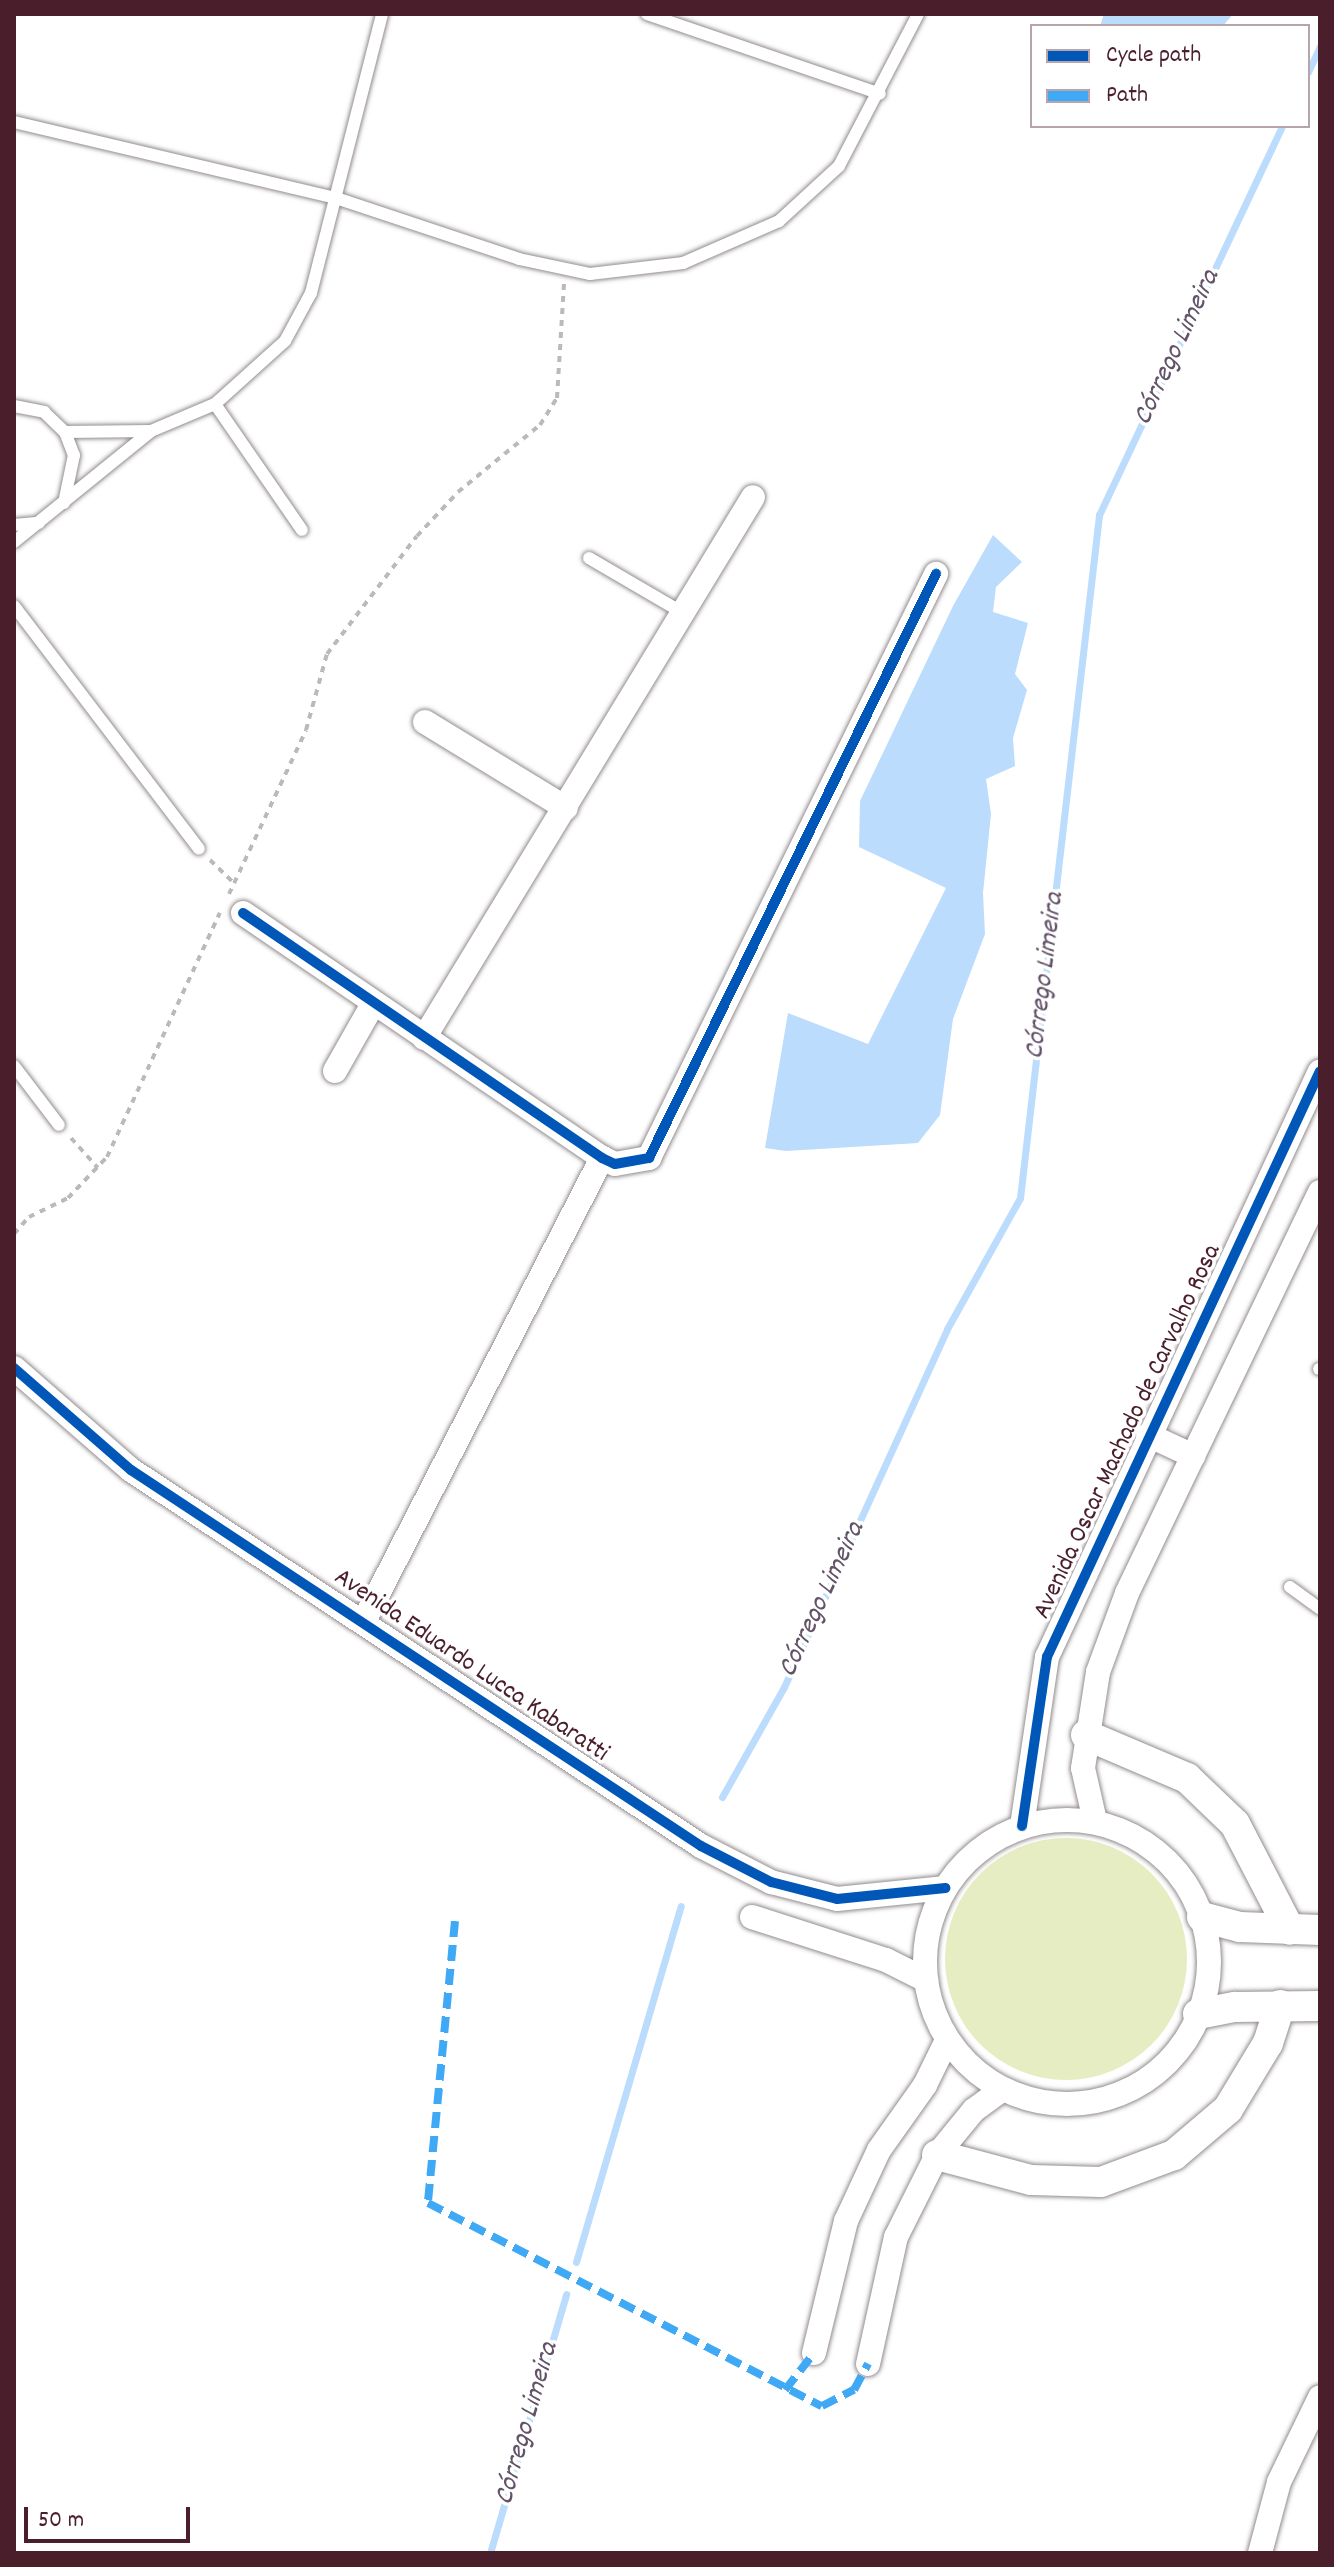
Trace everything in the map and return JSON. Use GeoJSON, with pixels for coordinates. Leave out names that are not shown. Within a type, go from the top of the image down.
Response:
{"type":"FeatureCollection","features":[{"type":"Feature","properties":{"kind":"street"},"geometry":{"type":"LineString","coordinates":[[424,1038],[685,614],[753,497]]}},
{"type":"Feature","properties":{"kind":"street"},"geometry":{"type":"LineString","coordinates":[[230,907],[602,1158],[615,1164],[649,1158],[936,574]]}},
{"type":"Feature","properties":{"kind":"street"},"geometry":{"type":"LineString","coordinates":[[425,722],[566,808]]}},
{"type":"Feature","properties":{"kind":"street"},"geometry":{"type":"LineString","coordinates":[[335,1071],[373,1004]]}},
{"type":"Feature","properties":{"kind":"street","name":"Avenida Oscar Machado de Carvalho Rosa"},"geometry":{"type":"LineString","coordinates":[[1022,1826],[1047,1657],[1320,1071]]}},
{"type":"Feature","properties":{"kind":"street"},"geometry":{"type":"LineString","coordinates":[[364,1621],[602,1158]]}},
{"type":"Feature","properties":{"kind":"street"},"geometry":{"type":"LineString","coordinates":[[1095,1821],[1083,1768],[1098,1672],[1127,1593],[1320,1192]]}},
{"type":"Feature","properties":{"kind":"street","name":"Avenida Eduardo Lucca Kabaratti"},"geometry":{"type":"LineString","coordinates":[[14,1368],[131,1470],[701,1846],[771,1882],[837,1899],[945,1888]]}},
{"type":"Feature","properties":{"kind":"street"},"geometry":{"type":"LineString","coordinates":[[1148,1435],[1193,1456]]}},
{"type":"Feature","properties":{"kind":"street"},"geometry":{"type":"LineString","coordinates":[[1086,1735],[1132,1751],[1197,1787],[1235,1824],[1305,1930]]}},
{"type":"Feature","properties":{"kind":"street"},"geometry":{"type":"LineString","coordinates":[[1058,1819],[1095,1821],[1130,1834],[1161,1855],[1185,1883],[1202,1917],[1209,1953],[1198,2014],[1173,2057],[1145,2082],[1111,2098],[1050,2103],[1002,2090],[972,2069],[947,2040],[931,2007],[926,1980],[927,1933],[945,1888],[988,1842],[1022,1826],[1058,1819]]}},
{"type":"Feature","properties":{"kind":"street"},"geometry":{"type":"LineString","coordinates":[[752,1917],[886,1960],[926,1980]]}},
{"type":"Feature","properties":{"kind":"street"},"geometry":{"type":"LineString","coordinates":[[1202,1917],[1240,1927],[1305,1930]]}},
{"type":"Feature","properties":{"kind":"street"},"geometry":{"type":"LineString","coordinates":[[1198,2014],[1280,2005],[1320,2006]]}},
{"type":"Feature","properties":{"kind":"street"},"geometry":{"type":"LineString","coordinates":[[937,2155],[1031,2180],[1101,2182],[1174,2155],[1228,2109],[1268,2043],[1280,2005]]}},
{"type":"Feature","properties":{"kind":"street"},"geometry":{"type":"LineString","coordinates":[[814,2353],[846,2221],[879,2150],[925,2085],[947,2040]]}},
{"type":"Feature","properties":{"kind":"street"},"geometry":{"type":"LineString","coordinates":[[868,2364],[896,2237],[937,2155],[974,2110],[1002,2090]]}},
{"type":"Feature","properties":{"kind":"street"},"geometry":{"type":"LineString","coordinates":[[1260,2553],[1279,2482],[1320,2397]]}},
{"type":"Feature","properties":{"kind":"lane"},"geometry":{"type":"LineString","coordinates":[[14,542],[151,431],[215,404],[285,341],[311,293],[382,14]]}},
{"type":"Feature","properties":{"kind":"lane"},"geometry":{"type":"LineString","coordinates":[[647,14],[880,94]]}},
{"type":"Feature","properties":{"kind":"lane"},"geometry":{"type":"LineString","coordinates":[[14,122],[336,198],[519,259],[565,269],[590,274],[683,263],[779,221],[839,166],[880,94],[918,14]]}},
{"type":"Feature","properties":{"kind":"lane"},"geometry":{"type":"LineString","coordinates":[[215,404],[302,530]]}},
{"type":"Feature","properties":{"kind":"lane"},"geometry":{"type":"LineString","coordinates":[[14,406],[44,412],[65,432],[74,455],[62,506]]}},
{"type":"Feature","properties":{"kind":"lane"},"geometry":{"type":"LineString","coordinates":[[65,432],[151,431]]}},
{"type":"Feature","properties":{"kind":"lane"},"geometry":{"type":"LineString","coordinates":[[14,525],[39,523]]}},
{"type":"Feature","properties":{"kind":"lane"},"geometry":{"type":"LineString","coordinates":[[589,558],[685,614]]}},
{"type":"Feature","properties":{"kind":"lane"},"geometry":{"type":"LineString","coordinates":[[14,606],[199,849]]}},
{"type":"Feature","properties":{"kind":"lane"},"geometry":{"type":"LineString","coordinates":[[14,1066],[59,1125]]}},
{"type":"Feature","properties":{"kind":"lane"},"geometry":{"type":"LineString","coordinates":[[1290,1587],[1320,1609]]}},
{"type":"Feature","properties":{"kind":"path"},"geometry":{"type":"LineString","coordinates":[[14,1234],[29,1217],[68,1198],[98,1168],[230,907],[234,883],[306,730],[327,654],[417,536],[458,492],[540,425],[557,398],[563,371],[565,269]]}},
{"type":"Feature","properties":{"kind":"path"},"geometry":{"type":"LineString","coordinates":[[199,849],[234,883]]}},
{"type":"Feature","properties":{"kind":"path"},"geometry":{"type":"LineString","coordinates":[[59,1125],[98,1168]]}},
{"type":"Feature","properties":{"kind":"green space"},"geometry":{"type":"Polygon","coordinates":[[[1066,1838],[1090,1840],[1112,1847],[1152,1873],[1178,1913],[1185,1935],[1185,1983],[1178,2005],[1152,2045],[1112,2071],[1090,2078],[1066,2080],[1042,2078],[1020,2071],[980,2045],[954,2005],[947,1983],[945,1959],[947,1935],[954,1913],[980,1873],[1020,1847],[1042,1840],[1066,1838]]]}},
{"type":"Feature","properties":{"kind":"water"},"geometry":{"type":"Polygon","coordinates":[[[1104,14],[1233,14],[1225,24],[1101,24],[1104,14]]]}},
{"type":"Feature","properties":{"kind":"water"},"geometry":{"type":"Polygon","coordinates":[[[993,535],[1022,562],[996,587],[993,612],[1028,623],[1015,674],[1027,690],[1013,738],[1015,766],[986,779],[991,814],[983,893],[985,934],[953,1019],[940,1115],[918,1143],[786,1151],[765,1148],[788,1013],[868,1044],[946,888],[859,847],[860,801],[953,606],[993,535]]]}},
{"type":"Feature","properties":{"kind":"waterway","name":"Córrego Limeira"},"geometry":{"type":"LineString","coordinates":[[1310,68],[1320,46]]}},
{"type":"Feature","properties":{"kind":"waterway","name":"Córrego Limeira"},"geometry":{"type":"LineString","coordinates":[[722,1797],[784,1687],[947,1329],[1020,1198],[1099,515],[1281,128]]}},
{"type":"Feature","properties":{"kind":"waterway","name":"Córrego Limeira"},"geometry":{"type":"LineString","coordinates":[[576,2262],[681,1906]]}},
{"type":"Feature","properties":{"kind":"waterway","name":"Córrego Limeira"},"geometry":{"type":"LineString","coordinates":[[490,2553],[566,2294]]}},
{"type":"Feature","properties":{"kind":"marked path"},"geometry":{"type":"LineString","coordinates":[[455,1921],[428,2203],[822,2406],[854,2390],[868,2364]]}},
{"type":"Feature","properties":{"kind":"marked path"},"geometry":{"type":"LineString","coordinates":[[785,2390],[814,2353]]}},
{"type":"Feature","properties":{"kind":"cycle path"},"geometry":{"type":"LineString","coordinates":[[243,913],[602,1158],[615,1164],[649,1158],[936,574]]}},
{"type":"Feature","properties":{"kind":"cycle path"},"geometry":{"type":"LineString","coordinates":[[1022,1826],[1047,1657],[1320,1071]]}},
{"type":"Feature","properties":{"kind":"cycle path"},"geometry":{"type":"LineString","coordinates":[[14,1368],[131,1470],[701,1846],[771,1882],[837,1899],[945,1888]]}}]}
